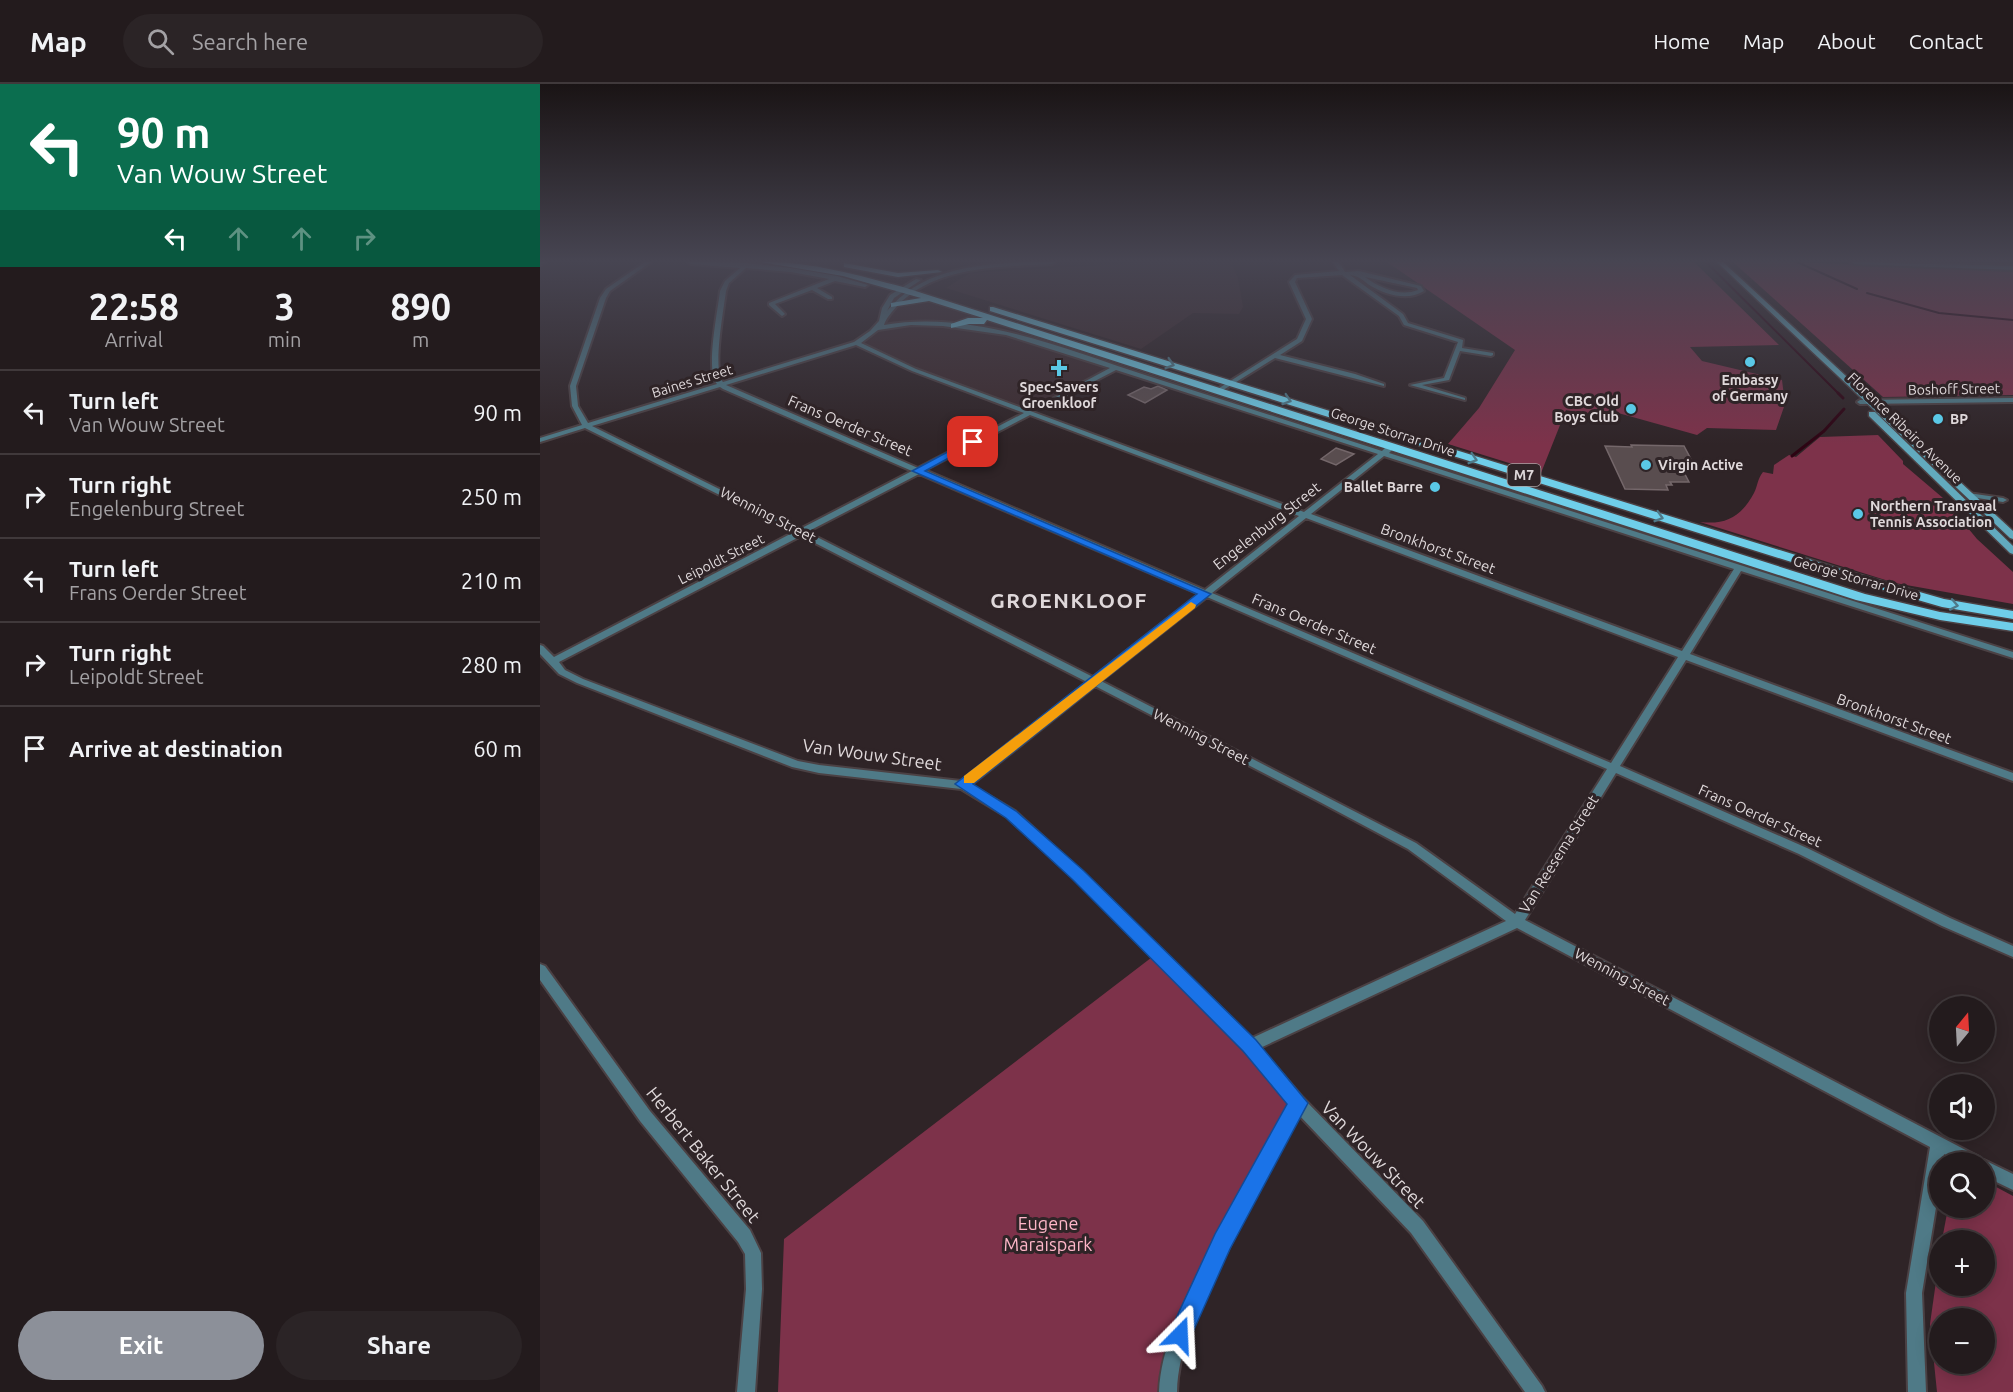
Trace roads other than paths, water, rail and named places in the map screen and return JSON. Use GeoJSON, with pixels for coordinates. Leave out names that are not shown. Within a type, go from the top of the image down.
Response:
{"type":"FeatureCollection","features":[{"type":"Feature","properties":{"kind":"main road"},"geometry":{"type":"LineString","coordinates":[[954,326],[966,323]]}},
{"type":"Feature","properties":{"kind":"main road"},"geometry":{"type":"LineString","coordinates":[[992,323],[1024,330]]}},
{"type":"Feature","properties":{"kind":"main road","name":"George Storrar Drive"},"geometry":{"type":"LineString","coordinates":[[1003,323],[1218,391],[1388,450],[1509,485],[1861,597],[2013,629]]}},
{"type":"Feature","properties":{"kind":"main road","name":"George Storrar Drive"},"geometry":{"type":"LineString","coordinates":[[1032,323],[1231,382],[1853,577],[1942,603],[2013,615]]}},
{"type":"Feature","properties":{"kind":"main road","name":"Florence Ribeiro Avenue"},"geometry":{"type":"LineString","coordinates":[[1784,323],[1982,504],[2013,536]]}},
{"type":"Feature","properties":{"kind":"main road","name":"Florence Ribeiro Avenue"},"geometry":{"type":"LineString","coordinates":[[1784,323],[1827,371],[2013,551]]}},
{"type":"Feature","properties":{"kind":"main road"},"geometry":{"type":"LineString","coordinates":[[1326,413],[1337,420],[1388,436],[1388,450],[1404,442],[1418,442]]}},
{"type":"Feature","properties":{"kind":"main road"},"geometry":{"type":"LineString","coordinates":[[1912,440],[1909,443],[1917,452],[1913,455]]}},
{"type":"Feature","properties":{"kind":"main road"},"geometry":{"type":"LineString","coordinates":[[1509,485],[1524,484],[1536,478],[1536,487],[1543,496]]}},
{"type":"Feature","properties":{"kind":"street"},"geometry":{"type":"LineString","coordinates":[[586,426],[575,406],[573,386],[594,323]]}},
{"type":"Feature","properties":{"kind":"street"},"geometry":{"type":"LineString","coordinates":[[718,323],[714,372],[720,385]]}},
{"type":"Feature","properties":{"kind":"street","name":"Baines Street"},"geometry":{"type":"LineString","coordinates":[[540,440],[856,343],[882,323]]}},
{"type":"Feature","properties":{"kind":"street"},"geometry":{"type":"LineString","coordinates":[[1218,391],[1300,340],[1310,323]]}},
{"type":"Feature","properties":{"kind":"street"},"geometry":{"type":"LineString","coordinates":[[1406,323],[1461,341],[1447,379],[1413,385],[1463,399]]}},
{"type":"Feature","properties":{"kind":"street","name":"George Storrar Drive"},"geometry":{"type":"LineString","coordinates":[[880,326],[906,324],[954,326],[1007,333],[1388,450],[1739,568],[2013,655]]}},
{"type":"Feature","properties":{"kind":"street"},"geometry":{"type":"LineString","coordinates":[[1448,336],[1454,328]]}},
{"type":"Feature","properties":{"kind":"street","name":"Bronkhorst Street"},"geometry":{"type":"LineString","coordinates":[[856,343],[914,370],[2013,777]]}},
{"type":"Feature","properties":{"kind":"street"},"geometry":{"type":"LineString","coordinates":[[1459,350],[1491,354]]}},
{"type":"Feature","properties":{"kind":"street"},"geometry":{"type":"LineString","coordinates":[[1274,356],[1382,385]]}},
{"type":"Feature","properties":{"kind":"street"},"geometry":{"type":"LineString","coordinates":[[1041,407],[1117,368]]}},
{"type":"Feature","properties":{"kind":"street","name":"Frans Oerder Street"},"geometry":{"type":"LineString","coordinates":[[720,385],[1614,768],[1803,851],[1908,904],[2013,952]]}},
{"type":"Feature","properties":{"kind":"street","name":"Boshoff Street"},"geometry":{"type":"LineString","coordinates":[[1860,402],[2013,400]]}},
{"type":"Feature","properties":{"kind":"street","name":"Leipoldt Street"},"geometry":{"type":"LineString","coordinates":[[552,662],[1029,413]]}},
{"type":"Feature","properties":{"kind":"street","name":"Wenning Street"},"geometry":{"type":"LineString","coordinates":[[586,426],[801,532],[1403,841],[1517,922],[1954,1152]]}},
{"type":"Feature","properties":{"kind":"street","name":"Engelenburg Street"},"geometry":{"type":"LineString","coordinates":[[963,784],[1388,450]]}},
{"type":"Feature","properties":{"kind":"street"},"geometry":{"type":"LineString","coordinates":[[1971,495],[2013,500]]}},
{"type":"Feature","properties":{"kind":"street"},"geometry":{"type":"LineString","coordinates":[[1982,504],[2003,500]]}},
{"type":"Feature","properties":{"kind":"street","name":"Van Reesema Street"},"geometry":{"type":"LineString","coordinates":[[1250,1046],[1517,922],[1739,568]]}},
{"type":"Feature","properties":{"kind":"street","name":"Van Wouw Street"},"geometry":{"type":"LineString","coordinates":[[540,648],[562,672],[580,681],[796,764],[830,771],[963,784],[1011,814],[1078,875],[1250,1046],[1298,1103],[1417,1227],[1536,1392]]}},
{"type":"Feature","properties":{"kind":"street","name":"Herbert Baker Street"},"geometry":{"type":"LineString","coordinates":[[540,970],[645,1116],[744,1236],[753,1253],[754,1289],[746,1392]]}},
{"type":"Feature","properties":{"kind":"street"},"geometry":{"type":"LineString","coordinates":[[1168,1392],[1175,1351],[1186,1318],[1222,1242],[1298,1103]]}},
{"type":"Feature","properties":{"kind":"street"},"geometry":{"type":"LineString","coordinates":[[1917,1392],[1914,1293],[1938,1144]]}},
{"type":"Feature","properties":{"kind":"street"},"geometry":{"type":"LineString","coordinates":[[1995,1173],[2013,1182]]}},
{"type":"Feature","properties":{"kind":"waterway"},"geometry":{"type":"LineString","coordinates":[[1768,323],[1839,394]]}},
{"type":"Feature","properties":{"kind":"waterway"},"geometry":{"type":"LineString","coordinates":[[1839,394],[1843,398]]}},
{"type":"Feature","properties":{"kind":"waterway"},"geometry":{"type":"LineString","coordinates":[[1792,456],[1824,431],[1844,409]]}},
{"type":"Feature","properties":{"kind":"place","name":"Embassy of Germany"},"geometry":{"type":"Point","coordinates":[1750,362]}},
{"type":"Feature","properties":{"kind":"place","name":"Spec-Savers Groenkloof"},"geometry":{"type":"Point","coordinates":[1059,368]}},
{"type":"Feature","properties":{"kind":"place","name":"CBC Old Boys Club"},"geometry":{"type":"Point","coordinates":[1631,409]}},
{"type":"Feature","properties":{"kind":"place","name":"BP"},"geometry":{"type":"Point","coordinates":[1938,419]}},
{"type":"Feature","properties":{"kind":"place","name":"Virgin Active"},"geometry":{"type":"Point","coordinates":[1646,465]}},
{"type":"Feature","properties":{"kind":"place","name":"Ballet Barre"},"geometry":{"type":"Point","coordinates":[1435,487]}},
{"type":"Feature","properties":{"kind":"place","name":"Northern Transvaal Tennis Association"},"geometry":{"type":"Point","coordinates":[1858,514]}},
{"type":"Feature","properties":{"kind":"district","name":"GROENKLOOF"},"geometry":{"type":"Point","coordinates":[1069,601]}},
{"type":"Feature","properties":{"kind":"park label","name":"Eugene Maraispark"},"geometry":{"type":"Point","coordinates":[1048,1234]}}]}
